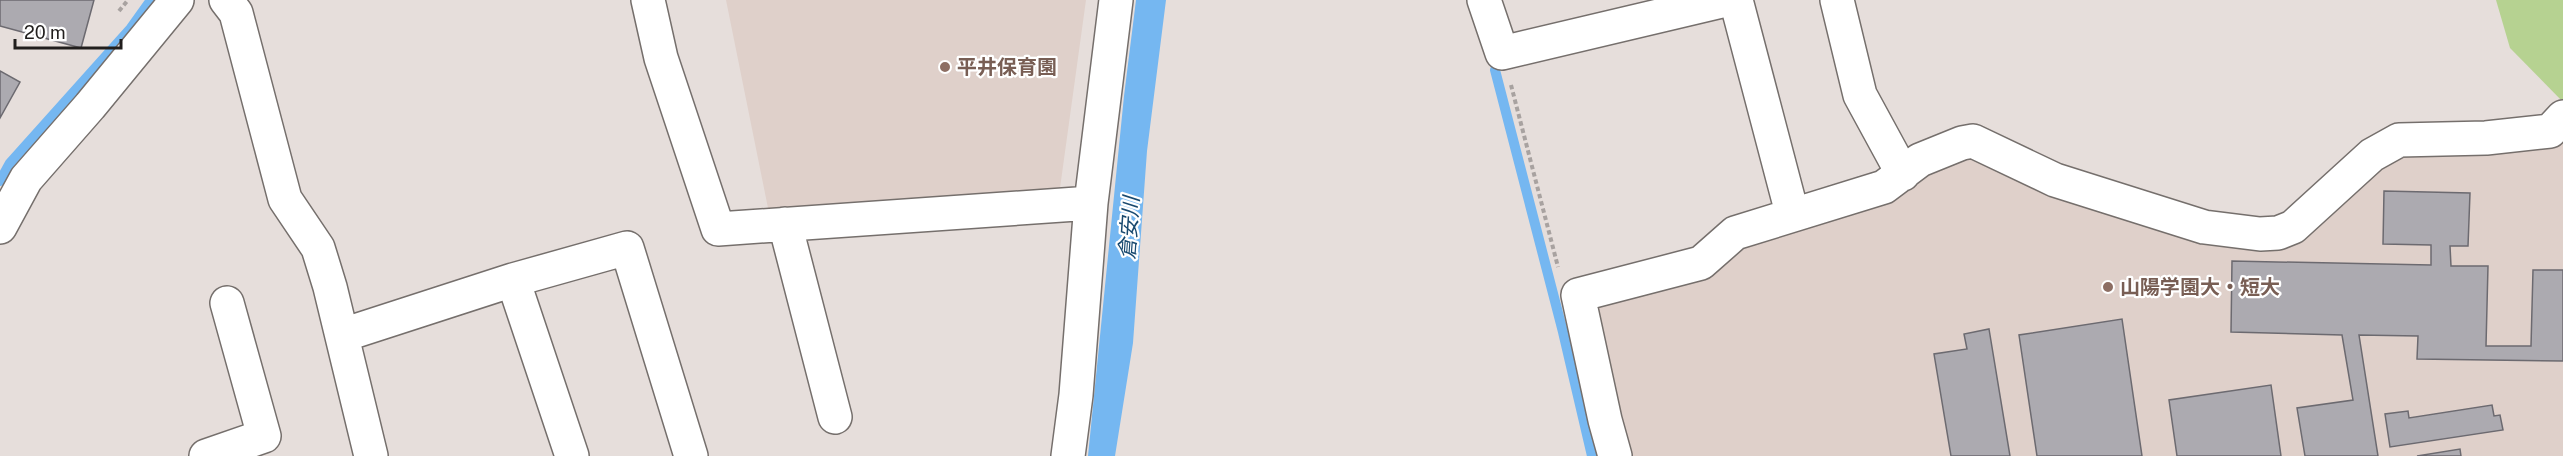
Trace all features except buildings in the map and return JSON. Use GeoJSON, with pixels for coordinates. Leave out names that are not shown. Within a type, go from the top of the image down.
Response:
{"type":"FeatureCollection","features":[{"type":"Feature","properties":{"kind":"street"},"geometry":{"type":"LineString","coordinates":[[0,227],[26,179],[90,106],[177,0]]}},
{"type":"Feature","properties":{"kind":"street"},"geometry":{"type":"LineString","coordinates":[[226,0],[236,13],[285,199],[318,248],[343,335],[371,456]]}},
{"type":"Feature","properties":{"kind":"street"},"geometry":{"type":"LineString","coordinates":[[648,0],[661,58],[718,229],[1091,203]]}},
{"type":"Feature","properties":{"kind":"street"},"geometry":{"type":"LineString","coordinates":[[1068,456],[1076,395],[1091,203],[1116,0]]}},
{"type":"Feature","properties":{"kind":"street"},"geometry":{"type":"LineString","coordinates":[[1484,0],[1502,52],[1726,0]]}},
{"type":"Feature","properties":{"kind":"street"},"geometry":{"type":"LineString","coordinates":[[1736,0],[1792,213]]}},
{"type":"Feature","properties":{"kind":"street"},"geometry":{"type":"LineString","coordinates":[[1838,0],[1860,95],[1903,174]]}},
{"type":"Feature","properties":{"kind":"street"},"geometry":{"type":"LineString","coordinates":[[1616,456],[1605,420],[1578,295],[1701,263],[1735,233],[1792,213],[1884,187],[1920,160],[1962,143],[1973,141],[2055,180],[2204,227],[2260,234],[2278,233],[2293,227],[2372,155],[2399,140],[2486,138],[2550,131],[2563,117]]}},
{"type":"Feature","properties":{"kind":"street"},"geometry":{"type":"LineString","coordinates":[[784,224],[835,417]]}},
{"type":"Feature","properties":{"kind":"street"},"geometry":{"type":"LineString","coordinates":[[343,335],[513,280],[627,248],[692,456]]}},
{"type":"Feature","properties":{"kind":"street"},"geometry":{"type":"LineString","coordinates":[[513,280],[572,456]]}},
{"type":"Feature","properties":{"kind":"street"},"geometry":{"type":"LineString","coordinates":[[206,456],[264,436],[227,303]]}},
{"type":"Feature","properties":{"kind":"path"},"geometry":{"type":"LineString","coordinates":[[1502,52],[1560,277],[1578,295]]}},
{"type":"Feature","properties":{"kind":"shaded area"},"geometry":{"type":"Polygon","coordinates":[[[726,0],[1086,0],[1060,188],[769,213],[726,0]]]}},
{"type":"Feature","properties":{"kind":"shaded area","name":"山陽学園大・短大"},"geometry":{"type":"Polygon","coordinates":[[[2563,138],[2563,456],[1631,456],[1595,302],[1740,243],[1972,156],[2251,247],[2389,158],[2563,138]]]}},
{"type":"Feature","properties":{"kind":"green space"},"geometry":{"type":"Polygon","coordinates":[[[2496,0],[2563,0],[2563,102],[2510,48],[2496,0]]]}},
{"type":"Feature","properties":{"kind":"water","name":"倉安川"},"geometry":{"type":"Polygon","coordinates":[[[1136,0],[1166,0],[1147,151],[1133,343],[1115,456],[1088,456],[1124,96],[1136,0]]]}},
{"type":"Feature","properties":{"kind":"waterway"},"geometry":{"type":"LineString","coordinates":[[0,181],[10,163],[131,28],[151,0]]}},
{"type":"Feature","properties":{"kind":"waterway"},"geometry":{"type":"LineString","coordinates":[[1495,70],[1563,332],[1592,456]]}},
{"type":"Feature","properties":{"kind":"place","name":"平井保育園"},"geometry":{"type":"Point","coordinates":[945,67]}},
{"type":"Feature","properties":{"kind":"place","name":"山陽学園大・短大"},"geometry":{"type":"Point","coordinates":[2108,287]}}]}
